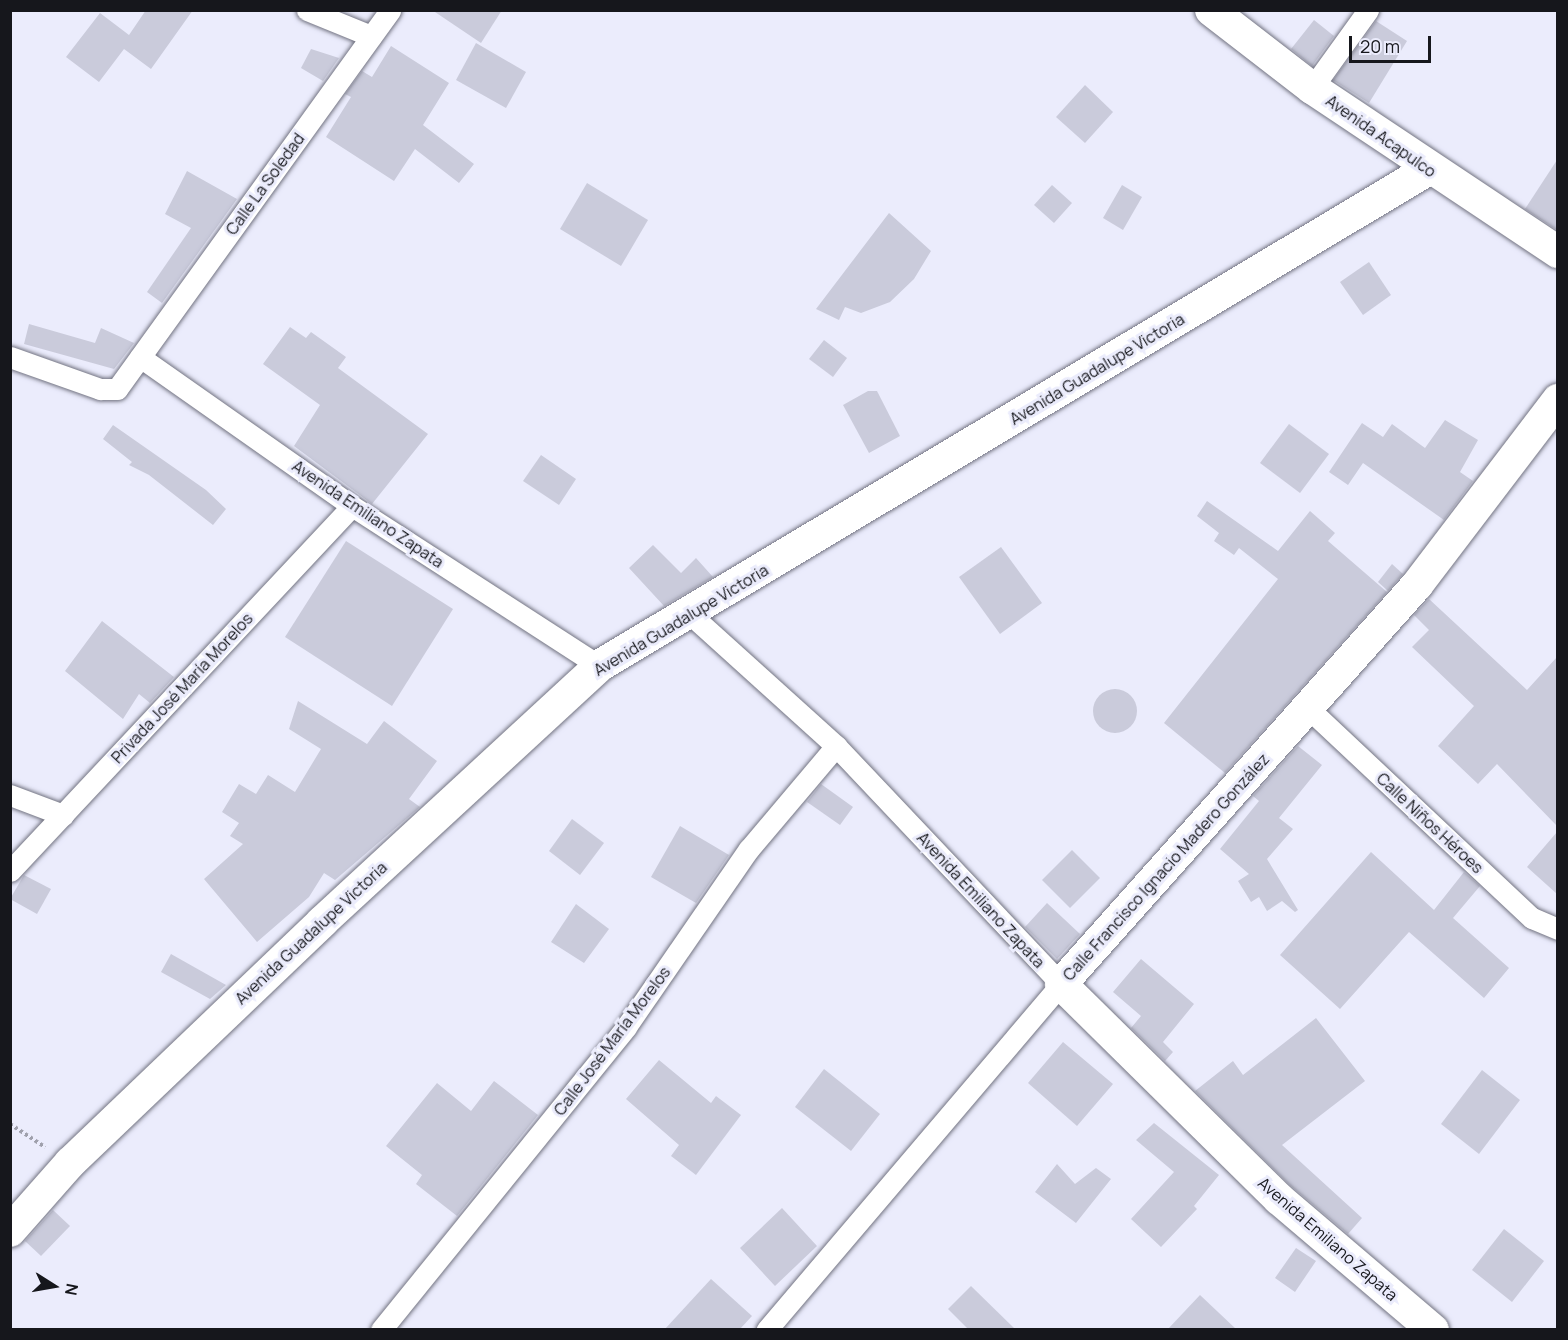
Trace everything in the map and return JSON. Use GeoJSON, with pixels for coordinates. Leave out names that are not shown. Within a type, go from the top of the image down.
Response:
{"type":"FeatureCollection","features":[{"type":"Feature","properties":{"kind":"street"},"geometry":{"type":"LineString","coordinates":[[307,10],[371,36]]}},
{"type":"Feature","properties":{"kind":"street","name":"Calle La Soledad"},"geometry":{"type":"LineString","coordinates":[[10,357],[110,391],[117,388],[390,10]]}},
{"type":"Feature","properties":{"kind":"street","name":"Avenida Acapulco"},"geometry":{"type":"LineString","coordinates":[[1211,10],[1312,88],[1429,170],[1557,252]]}},
{"type":"Feature","properties":{"kind":"street"},"geometry":{"type":"LineString","coordinates":[[1312,88],[1368,10]]}},
{"type":"Feature","properties":{"kind":"street","name":"Avenida Guadalupe Victoria"},"geometry":{"type":"LineString","coordinates":[[10,1231],[70,1163],[322,922],[599,666],[690,614],[1429,170]]}},
{"type":"Feature","properties":{"kind":"street","name":"Avenida Emiliano Zapata"},"geometry":{"type":"LineString","coordinates":[[140,357],[352,506],[599,666]]}},
{"type":"Feature","properties":{"kind":"street","name":"Calle Francisco Ignacio Madero González"},"geometry":{"type":"LineString","coordinates":[[767,1329],[1061,984],[1417,585],[1557,400]]}},
{"type":"Feature","properties":{"kind":"street","name":"Privada José María Morelos"},"geometry":{"type":"LineString","coordinates":[[10,871],[352,506]]}},
{"type":"Feature","properties":{"kind":"street","name":"Avenida Emiliano Zapata"},"geometry":{"type":"LineString","coordinates":[[690,614],[836,746],[1061,984],[1279,1199],[1433,1329]]}},
{"type":"Feature","properties":{"kind":"street","name":"Calle Niños Héroes"},"geometry":{"type":"LineString","coordinates":[[1308,708],[1532,918],[1557,929]]}},
{"type":"Feature","properties":{"kind":"street","name":"Calle José María Morelos"},"geometry":{"type":"LineString","coordinates":[[384,1328],[626,1027],[749,849],[836,746]]}},
{"type":"Feature","properties":{"kind":"street"},"geometry":{"type":"LineString","coordinates":[[10,795],[63,815]]}},
{"type":"Feature","properties":{"kind":"path"},"geometry":{"type":"LineString","coordinates":[[10,1124],[70,1163]]}},
{"type":"Feature","properties":{"kind":"building"},"geometry":{"type":"Polygon","coordinates":[[[146,10],[193,10],[151,69],[124,49],[99,82],[66,57],[100,13],[129,35],[146,10]]]}},
{"type":"Feature","properties":{"kind":"building"},"geometry":{"type":"Polygon","coordinates":[[[432,10],[502,10],[481,43],[432,10]]]}},
{"type":"Feature","properties":{"kind":"building"},"geometry":{"type":"Polygon","coordinates":[[[1314,20],[1334,36],[1312,66],[1291,49],[1314,20]]]}},
{"type":"Feature","properties":{"kind":"building"},"geometry":{"type":"Polygon","coordinates":[[[1376,21],[1407,41],[1369,103],[1333,80],[1376,21]]]}},
{"type":"Feature","properties":{"kind":"building"},"geometry":{"type":"Polygon","coordinates":[[[476,43],[526,72],[506,108],[456,80],[476,43]]]}},
{"type":"Feature","properties":{"kind":"building"},"geometry":{"type":"Polygon","coordinates":[[[391,46],[449,83],[423,125],[474,164],[459,183],[415,149],[394,181],[326,137],[351,97],[345,94],[362,71],[372,77],[391,46]]]}},
{"type":"Feature","properties":{"kind":"building"},"geometry":{"type":"Polygon","coordinates":[[[311,49],[339,58],[323,81],[301,68],[311,49]]]}},
{"type":"Feature","properties":{"kind":"building"},"geometry":{"type":"Polygon","coordinates":[[[1085,85],[1113,112],[1085,143],[1056,117],[1085,85]]]}},
{"type":"Feature","properties":{"kind":"building"},"geometry":{"type":"Polygon","coordinates":[[[1557,160],[1557,230],[1525,209],[1557,160]]]}},
{"type":"Feature","properties":{"kind":"building"},"geometry":{"type":"Polygon","coordinates":[[[187,171],[237,199],[162,303],[147,292],[191,228],[165,214],[187,171]]]}},
{"type":"Feature","properties":{"kind":"building"},"geometry":{"type":"Polygon","coordinates":[[[587,183],[648,220],[621,266],[560,229],[587,183]]]}},
{"type":"Feature","properties":{"kind":"building"},"geometry":{"type":"Polygon","coordinates":[[[1052,185],[1072,203],[1054,223],[1034,205],[1052,185]]]}},
{"type":"Feature","properties":{"kind":"building"},"geometry":{"type":"Polygon","coordinates":[[[1122,185],[1142,197],[1123,230],[1103,218],[1122,185]]]}},
{"type":"Feature","properties":{"kind":"building"},"geometry":{"type":"Polygon","coordinates":[[[889,213],[931,251],[914,279],[890,302],[861,313],[845,307],[839,320],[816,309],[889,213]]]}},
{"type":"Feature","properties":{"kind":"building"},"geometry":{"type":"Polygon","coordinates":[[[1369,262],[1391,295],[1363,315],[1340,282],[1369,262]]]}},
{"type":"Feature","properties":{"kind":"building"},"geometry":{"type":"Polygon","coordinates":[[[29,324],[95,343],[101,328],[134,343],[114,369],[24,344],[29,324]]]}},
{"type":"Feature","properties":{"kind":"building"},"geometry":{"type":"Polygon","coordinates":[[[290,327],[306,338],[311,332],[346,357],[338,368],[428,434],[372,504],[294,446],[320,405],[263,364],[290,327]]]}},
{"type":"Feature","properties":{"kind":"building"},"geometry":{"type":"Polygon","coordinates":[[[824,340],[847,358],[833,377],[809,359],[824,340]]]}},
{"type":"Feature","properties":{"kind":"building"},"geometry":{"type":"Polygon","coordinates":[[[868,391],[877,391],[900,436],[869,453],[843,405],[868,391]]]}},
{"type":"Feature","properties":{"kind":"building"},"geometry":{"type":"Polygon","coordinates":[[[1445,420],[1478,440],[1460,472],[1473,481],[1444,520],[1363,463],[1348,485],[1329,472],[1362,423],[1383,437],[1392,424],[1425,448],[1445,420]]]}},
{"type":"Feature","properties":{"kind":"building"},"geometry":{"type":"Polygon","coordinates":[[[1289,424],[1329,454],[1300,493],[1260,463],[1289,424]]]}},
{"type":"Feature","properties":{"kind":"building"},"geometry":{"type":"Polygon","coordinates":[[[113,425],[206,490],[226,509],[213,525],[149,475],[129,465],[132,462],[103,439],[113,425]]]}},
{"type":"Feature","properties":{"kind":"building"},"geometry":{"type":"Polygon","coordinates":[[[541,455],[576,479],[559,505],[523,481],[541,455]]]}},
{"type":"Feature","properties":{"kind":"building"},"geometry":{"type":"Polygon","coordinates":[[[1207,501],[1278,551],[1310,511],[1335,533],[1328,541],[1387,592],[1225,773],[1164,723],[1278,579],[1239,548],[1234,555],[1214,541],[1219,533],[1197,516],[1207,501]]]}},
{"type":"Feature","properties":{"kind":"building"},"geometry":{"type":"Polygon","coordinates":[[[346,541],[453,609],[392,706],[285,637],[346,541]]]}},
{"type":"Feature","properties":{"kind":"building"},"geometry":{"type":"Polygon","coordinates":[[[653,545],[681,573],[696,558],[713,577],[664,606],[629,568],[653,545]]]}},
{"type":"Feature","properties":{"kind":"building"},"geometry":{"type":"Polygon","coordinates":[[[1001,547],[1042,603],[1000,634],[959,577],[1001,547]]]}},
{"type":"Feature","properties":{"kind":"building"},"geometry":{"type":"Polygon","coordinates":[[[1392,564],[1403,574],[1388,591],[1378,582],[1392,564]]]}},
{"type":"Feature","properties":{"kind":"building"},"geometry":{"type":"Polygon","coordinates":[[[1429,599],[1527,690],[1557,657],[1557,826],[1497,764],[1478,784],[1438,746],[1474,706],[1412,647],[1429,630],[1414,615],[1429,599]]]}},
{"type":"Feature","properties":{"kind":"building"},"geometry":{"type":"Polygon","coordinates":[[[102,621],[174,677],[150,703],[139,694],[123,719],[65,671],[102,621]]]}},
{"type":"Feature","properties":{"kind":"building"},"geometry":{"type":"Polygon","coordinates":[[[1115,689],[1124,690],[1131,695],[1136,702],[1136,720],[1131,727],[1124,732],[1115,733],[1106,732],[1099,727],[1094,720],[1093,711],[1094,702],[1099,695],[1106,690],[1115,689]]]}},
{"type":"Feature","properties":{"kind":"building"},"geometry":{"type":"Polygon","coordinates":[[[298,701],[367,744],[384,721],[437,761],[409,799],[420,807],[335,880],[324,873],[309,897],[257,942],[204,879],[243,844],[230,836],[239,823],[222,812],[239,784],[256,794],[268,775],[295,792],[321,749],[289,729],[298,701]]]}},
{"type":"Feature","properties":{"kind":"building"},"geometry":{"type":"Polygon","coordinates":[[[1298,746],[1322,765],[1279,818],[1293,829],[1267,859],[1298,910],[1295,912],[1282,901],[1267,911],[1259,897],[1251,902],[1238,881],[1249,874],[1220,849],[1259,801],[1253,796],[1298,746]]]}},
{"type":"Feature","properties":{"kind":"building"},"geometry":{"type":"Polygon","coordinates":[[[821,784],[853,807],[840,825],[807,802],[821,784]]]}},
{"type":"Feature","properties":{"kind":"building"},"geometry":{"type":"Polygon","coordinates":[[[572,819],[604,843],[580,875],[549,851],[572,819]]]}},
{"type":"Feature","properties":{"kind":"building"},"geometry":{"type":"Polygon","coordinates":[[[680,826],[729,855],[696,903],[651,877],[680,826]]]}},
{"type":"Feature","properties":{"kind":"building"},"geometry":{"type":"Polygon","coordinates":[[[1557,832],[1557,894],[1527,867],[1557,832]]]}},
{"type":"Feature","properties":{"kind":"building"},"geometry":{"type":"Polygon","coordinates":[[[1072,850],[1100,878],[1070,908],[1042,880],[1072,850]]]}},
{"type":"Feature","properties":{"kind":"building"},"geometry":{"type":"Polygon","coordinates":[[[1371,852],[1434,910],[1464,872],[1480,886],[1453,918],[1509,968],[1484,998],[1409,932],[1340,1009],[1280,955],[1371,852]]]}},
{"type":"Feature","properties":{"kind":"building"},"geometry":{"type":"Polygon","coordinates":[[[24,875],[51,889],[37,914],[10,899],[24,875]]]}},
{"type":"Feature","properties":{"kind":"building"},"geometry":{"type":"Polygon","coordinates":[[[1047,903],[1080,934],[1057,959],[1025,927],[1047,903]]]}},
{"type":"Feature","properties":{"kind":"building"},"geometry":{"type":"Polygon","coordinates":[[[576,904],[609,929],[584,963],[551,942],[576,904]]]}},
{"type":"Feature","properties":{"kind":"building"},"geometry":{"type":"Polygon","coordinates":[[[171,954],[226,985],[210,999],[161,972],[171,954]]]}},
{"type":"Feature","properties":{"kind":"building"},"geometry":{"type":"Polygon","coordinates":[[[1141,959],[1194,1004],[1163,1042],[1173,1052],[1165,1061],[1131,1028],[1141,1016],[1113,992],[1141,959]]]}},
{"type":"Feature","properties":{"kind":"building"},"geometry":{"type":"Polygon","coordinates":[[[1316,1018],[1365,1081],[1282,1145],[1362,1218],[1348,1234],[1291,1186],[1195,1091],[1233,1061],[1243,1075],[1316,1018]]]}},
{"type":"Feature","properties":{"kind":"building"},"geometry":{"type":"Polygon","coordinates":[[[1063,1042],[1113,1084],[1077,1126],[1028,1083],[1063,1042]]]}},
{"type":"Feature","properties":{"kind":"building"},"geometry":{"type":"Polygon","coordinates":[[[659,1060],[711,1103],[716,1096],[741,1115],[696,1175],[671,1156],[679,1145],[626,1099],[659,1060]]]}},
{"type":"Feature","properties":{"kind":"building"},"geometry":{"type":"Polygon","coordinates":[[[824,1069],[880,1114],[851,1151],[795,1107],[824,1069]]]}},
{"type":"Feature","properties":{"kind":"building"},"geometry":{"type":"Polygon","coordinates":[[[1482,1070],[1520,1100],[1479,1154],[1441,1124],[1482,1070]]]}},
{"type":"Feature","properties":{"kind":"building"},"geometry":{"type":"Polygon","coordinates":[[[494,1081],[538,1115],[457,1216],[416,1184],[422,1175],[386,1146],[437,1083],[471,1111],[494,1081]]]}},
{"type":"Feature","properties":{"kind":"building"},"geometry":{"type":"Polygon","coordinates":[[[1154,1123],[1219,1175],[1194,1206],[1197,1209],[1161,1247],[1131,1219],[1174,1172],[1136,1140],[1154,1123]]]}},
{"type":"Feature","properties":{"kind":"building"},"geometry":{"type":"Polygon","coordinates":[[[1057,1164],[1075,1184],[1096,1168],[1111,1179],[1076,1223],[1035,1192],[1057,1164]]]}},
{"type":"Feature","properties":{"kind":"building"},"geometry":{"type":"Polygon","coordinates":[[[782,1208],[817,1246],[775,1286],[740,1248],[782,1208]]]}},
{"type":"Feature","properties":{"kind":"building"},"geometry":{"type":"Polygon","coordinates":[[[53,1210],[70,1226],[41,1256],[25,1241],[53,1210]]]}},
{"type":"Feature","properties":{"kind":"building"},"geometry":{"type":"Polygon","coordinates":[[[1504,1229],[1544,1261],[1512,1302],[1472,1270],[1504,1229]]]}},
{"type":"Feature","properties":{"kind":"building"},"geometry":{"type":"Polygon","coordinates":[[[1296,1248],[1316,1261],[1295,1292],[1275,1278],[1296,1248]]]}},
{"type":"Feature","properties":{"kind":"building"},"geometry":{"type":"Polygon","coordinates":[[[711,1279],[752,1316],[740,1329],[665,1329],[711,1279]]]}},
{"type":"Feature","properties":{"kind":"building"},"geometry":{"type":"Polygon","coordinates":[[[971,1286],[1015,1329],[968,1329],[948,1309],[971,1286]]]}},
{"type":"Feature","properties":{"kind":"building"},"geometry":{"type":"Polygon","coordinates":[[[1200,1295],[1236,1329],[1168,1329],[1200,1295]]]}}]}
